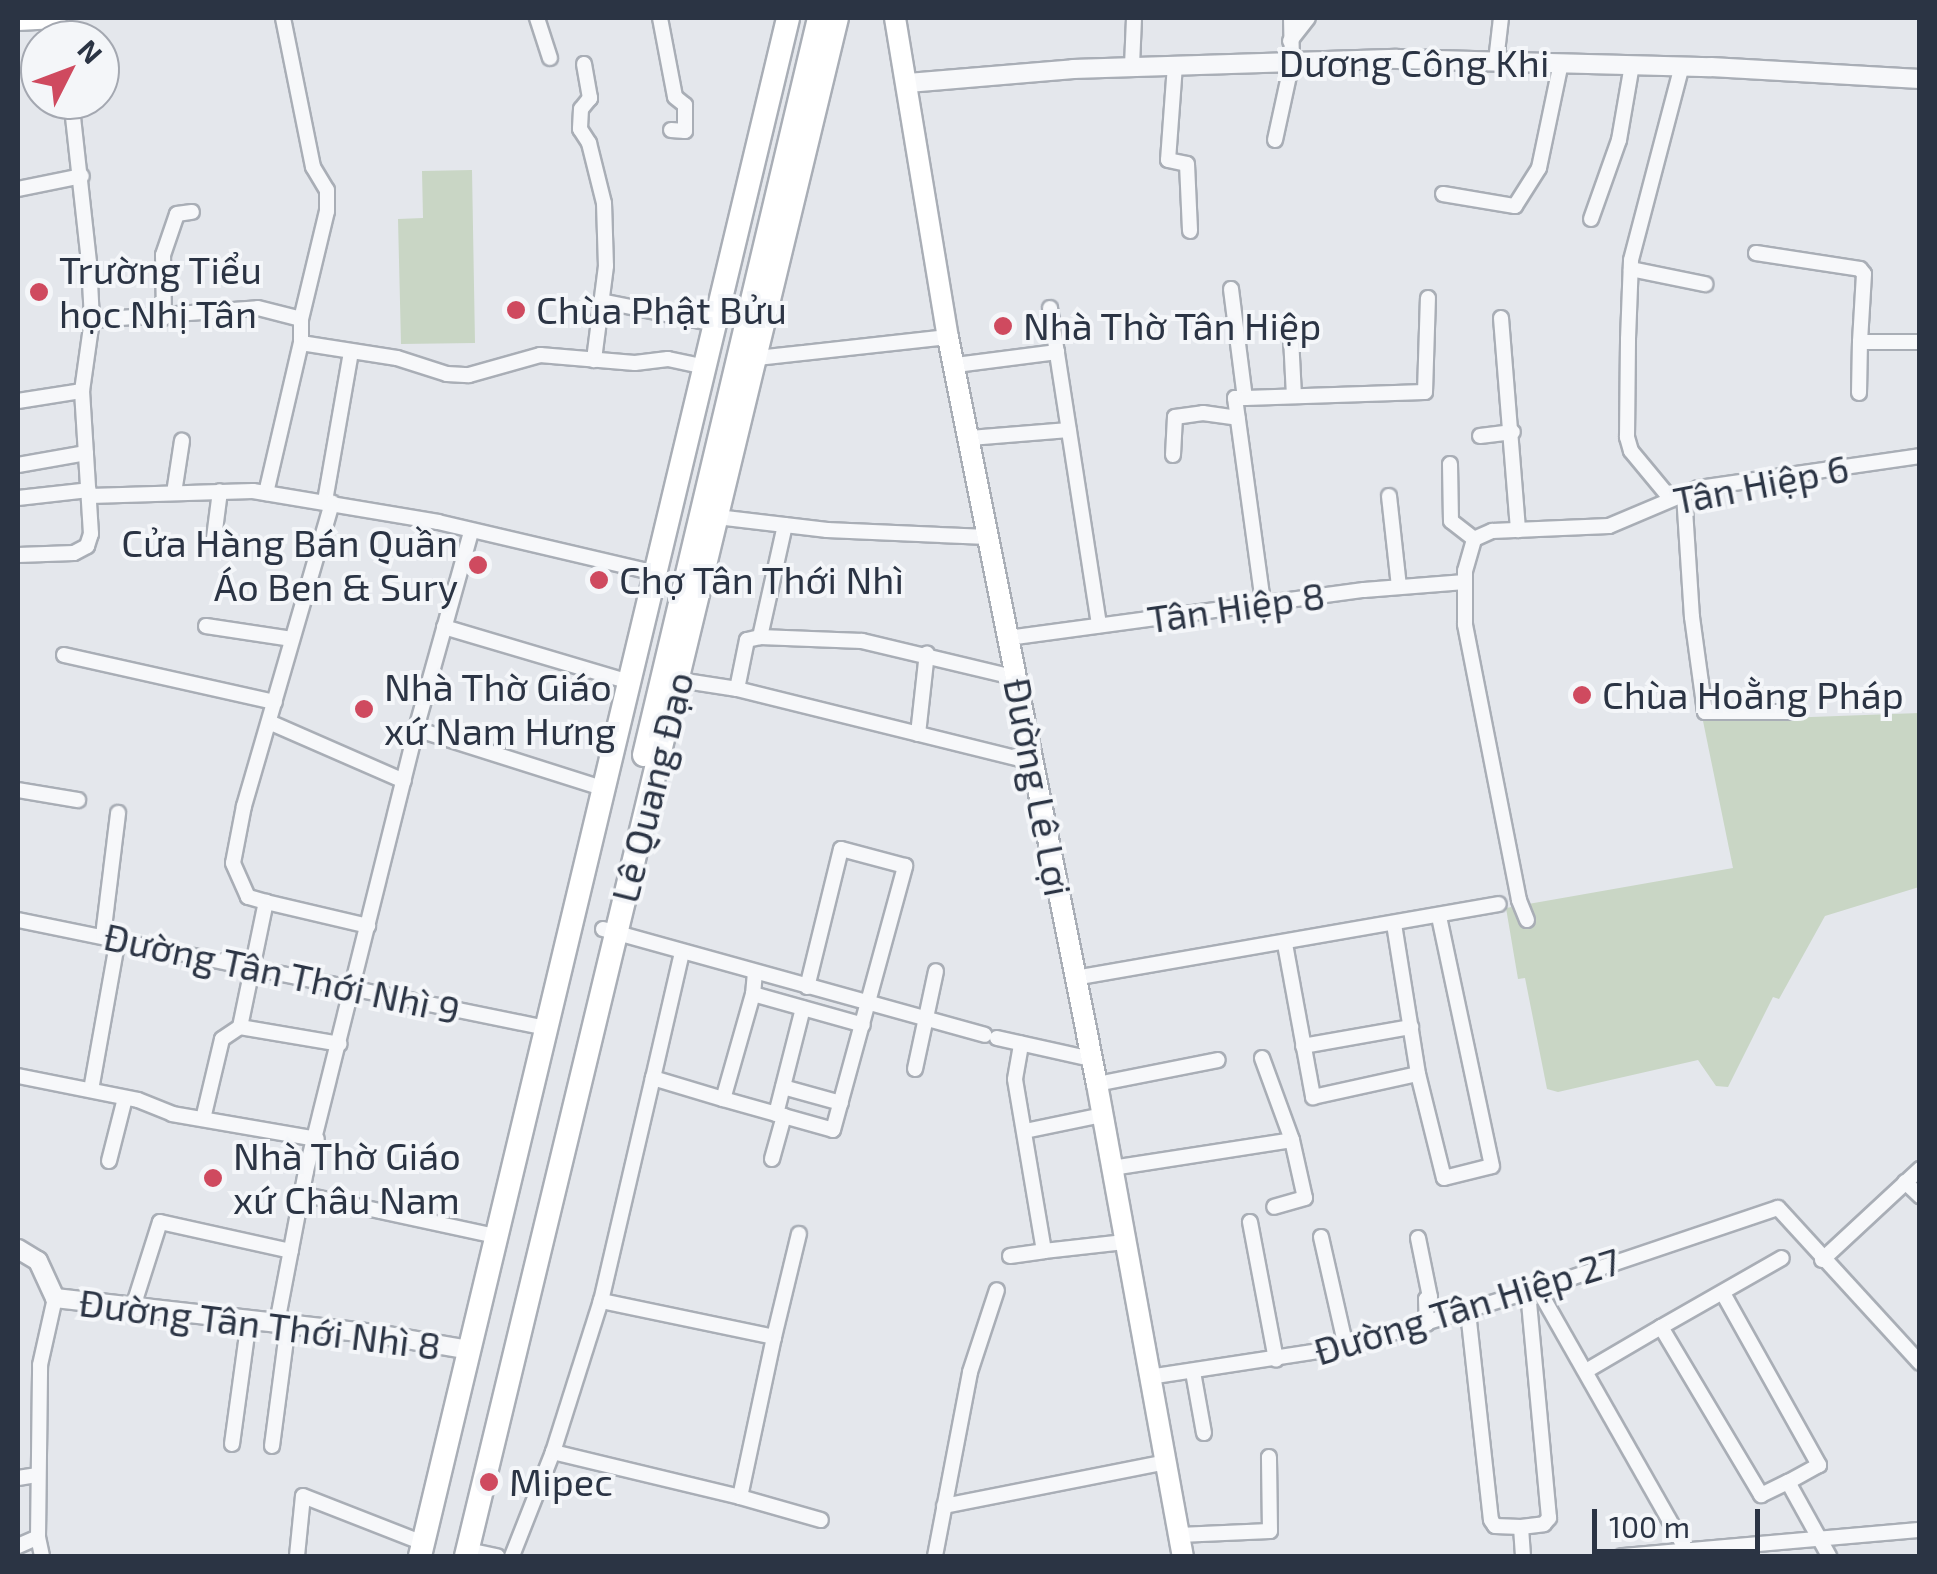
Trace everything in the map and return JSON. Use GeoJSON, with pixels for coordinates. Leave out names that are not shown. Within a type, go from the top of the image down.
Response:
{"type":"FeatureCollection","features":[{"type":"Feature","properties":{"kind":"highway","name":"Lê Quang Đạo"},"geometry":{"type":"LineString","coordinates":[[445,1551],[470,1350],[788,18]]}},
{"type":"Feature","properties":{"kind":"highway","name":"Lê Quang Đạo"},"geometry":{"type":"LineString","coordinates":[[445,1551],[800,18]]}},
{"type":"Feature","properties":{"kind":"highway","name":"Lê Quang Đạo"},"geometry":{"type":"LineString","coordinates":[[610,930],[819,18]]}},
{"type":"Feature","properties":{"kind":"highway","name":"Lê Quang Đạo"},"geometry":{"type":"LineString","coordinates":[[445,1551],[679,680],[837,18]]}},
{"type":"Feature","properties":{"kind":"main road"},"geometry":{"type":"LineString","coordinates":[[33,19],[56,18]]}},
{"type":"Feature","properties":{"kind":"main road","name":"Đường Lê Lợi"},"geometry":{"type":"LineString","coordinates":[[895,18],[948,337],[1097,1084],[1181,1546]]}},
{"type":"Feature","properties":{"kind":"street"},"geometry":{"type":"LineString","coordinates":[[266,493],[301,343],[301,319],[327,212],[328,190],[314,167],[284,18]]}},
{"type":"Feature","properties":{"kind":"street"},"geometry":{"type":"LineString","coordinates":[[537,18],[550,58]]}},
{"type":"Feature","properties":{"kind":"street"},"geometry":{"type":"LineString","coordinates":[[660,18],[674,96],[685,105],[686,130],[671,130]]}},
{"type":"Feature","properties":{"kind":"street"},"geometry":{"type":"LineString","coordinates":[[1132,66],[1134,18]]}},
{"type":"Feature","properties":{"kind":"street"},"geometry":{"type":"LineString","coordinates":[[1275,140],[1292,62],[1291,18]]}},
{"type":"Feature","properties":{"kind":"street"},"geometry":{"type":"LineString","coordinates":[[1289,42],[1308,18]]}},
{"type":"Feature","properties":{"kind":"street"},"geometry":{"type":"LineString","coordinates":[[1496,62],[1501,18]]}},
{"type":"Feature","properties":{"kind":"street","name":"Dương Công Khi"},"geometry":{"type":"LineString","coordinates":[[908,84],[1132,66],[1292,62],[1682,66],[1920,79]]}},
{"type":"Feature","properties":{"kind":"street"},"geometry":{"type":"LineString","coordinates":[[1443,194],[1515,206],[1539,168],[1560,63]]}},
{"type":"Feature","properties":{"kind":"street"},"geometry":{"type":"LineString","coordinates":[[584,64],[590,98],[581,109],[580,130],[589,143],[604,203],[606,266],[594,360]]}},
{"type":"Feature","properties":{"kind":"street"},"geometry":{"type":"LineString","coordinates":[[1175,65],[1168,160],[1187,164],[1190,230]]}},
{"type":"Feature","properties":{"kind":"street"},"geometry":{"type":"LineString","coordinates":[[1592,219],[1619,140],[1632,65]]}},
{"type":"Feature","properties":{"kind":"street"},"geometry":{"type":"LineString","coordinates":[[1682,66],[1631,269],[1627,437],[1631,451],[1677,496],[1705,712],[1788,712]]}},
{"type":"Feature","properties":{"kind":"street"},"geometry":{"type":"LineString","coordinates":[[18,555],[74,554],[88,546],[90,493],[82,391],[92,320],[75,120]]}},
{"type":"Feature","properties":{"kind":"street"},"geometry":{"type":"LineString","coordinates":[[18,189],[82,176]]}},
{"type":"Feature","properties":{"kind":"street"},"geometry":{"type":"LineString","coordinates":[[164,318],[163,255],[178,214],[192,212]]}},
{"type":"Feature","properties":{"kind":"street"},"geometry":{"type":"LineString","coordinates":[[1756,253],[1860,269],[1864,274],[1859,393]]}},
{"type":"Feature","properties":{"kind":"street"},"geometry":{"type":"LineString","coordinates":[[1631,269],[1705,284]]}},
{"type":"Feature","properties":{"kind":"street"},"geometry":{"type":"LineString","coordinates":[[1231,289],[1245,398]]}},
{"type":"Feature","properties":{"kind":"street"},"geometry":{"type":"LineString","coordinates":[[1262,603],[1235,398],[1424,392],[1428,298]]}},
{"type":"Feature","properties":{"kind":"street"},"geometry":{"type":"LineString","coordinates":[[601,300],[715,324]]}},
{"type":"Feature","properties":{"kind":"street"},"geometry":{"type":"LineString","coordinates":[[92,320],[164,318],[258,308],[301,319]]}},
{"type":"Feature","properties":{"kind":"street"},"geometry":{"type":"LineString","coordinates":[[1050,308],[1099,625]]}},
{"type":"Feature","properties":{"kind":"street"},"geometry":{"type":"LineString","coordinates":[[1501,318],[1518,530]]}},
{"type":"Feature","properties":{"kind":"street"},"geometry":{"type":"LineString","coordinates":[[756,358],[948,337]]}},
{"type":"Feature","properties":{"kind":"street"},"geometry":{"type":"LineString","coordinates":[[1291,337],[1294,396]]}},
{"type":"Feature","properties":{"kind":"street"},"geometry":{"type":"LineString","coordinates":[[1860,342],[1920,342]]}},
{"type":"Feature","properties":{"kind":"street"},"geometry":{"type":"LineString","coordinates":[[301,343],[397,358],[447,374],[469,375],[540,354],[594,360],[668,359],[705,367]]}},
{"type":"Feature","properties":{"kind":"street"},"geometry":{"type":"LineString","coordinates":[[351,352],[329,502],[233,863],[248,897],[368,926]]}},
{"type":"Feature","properties":{"kind":"street"},"geometry":{"type":"LineString","coordinates":[[956,365],[1057,352]]}},
{"type":"Feature","properties":{"kind":"street"},"geometry":{"type":"LineString","coordinates":[[18,401],[82,391]]}},
{"type":"Feature","properties":{"kind":"street"},"geometry":{"type":"LineString","coordinates":[[1173,455],[1175,417],[1203,413],[1238,418]]}},
{"type":"Feature","properties":{"kind":"street"},"geometry":{"type":"LineString","coordinates":[[970,438],[1069,430]]}},
{"type":"Feature","properties":{"kind":"street"},"geometry":{"type":"LineString","coordinates":[[1480,436],[1513,432]]}},
{"type":"Feature","properties":{"kind":"street"},"geometry":{"type":"LineString","coordinates":[[174,493],[182,441]]}},
{"type":"Feature","properties":{"kind":"street"},"geometry":{"type":"LineString","coordinates":[[18,465],[86,453]]}},
{"type":"Feature","properties":{"kind":"street","name":"Tân Hiệp 6"},"geometry":{"type":"LineString","coordinates":[[1474,539],[1483,533],[1609,526],[1677,496],[1920,456]]}},
{"type":"Feature","properties":{"kind":"street"},"geometry":{"type":"LineString","coordinates":[[1450,464],[1451,521],[1474,539],[1465,582],[1465,624],[1518,900],[1527,920]]}},
{"type":"Feature","properties":{"kind":"street"},"geometry":{"type":"LineString","coordinates":[[214,538],[220,491]]}},
{"type":"Feature","properties":{"kind":"street"},"geometry":{"type":"LineString","coordinates":[[18,498],[90,493],[266,493],[329,502],[656,574]]}},
{"type":"Feature","properties":{"kind":"street"},"geometry":{"type":"LineString","coordinates":[[1389,496],[1399,586]]}},
{"type":"Feature","properties":{"kind":"street"},"geometry":{"type":"LineString","coordinates":[[717,517],[988,537]]}},
{"type":"Feature","properties":{"kind":"street"},"geometry":{"type":"LineString","coordinates":[[760,637],[785,525]]}},
{"type":"Feature","properties":{"kind":"street"},"geometry":{"type":"LineString","coordinates":[[272,1446],[291,1251],[302,1194],[416,728],[471,532]]}},
{"type":"Feature","properties":{"kind":"street","name":"Tân Hiệp 8"},"geometry":{"type":"LineString","coordinates":[[1008,638],[1399,586],[1465,582]]}},
{"type":"Feature","properties":{"kind":"street"},"geometry":{"type":"LineString","coordinates":[[206,626],[292,639]]}},
{"type":"Feature","properties":{"kind":"street"},"geometry":{"type":"LineString","coordinates":[[444,628],[630,682]]}},
{"type":"Feature","properties":{"kind":"street"},"geometry":{"type":"LineString","coordinates":[[737,690],[747,640],[760,637],[862,641],[927,653],[1017,678]]}},
{"type":"Feature","properties":{"kind":"street"},"geometry":{"type":"LineString","coordinates":[[918,734],[927,653]]}},
{"type":"Feature","properties":{"kind":"street"},"geometry":{"type":"LineString","coordinates":[[64,655],[274,702]]}},
{"type":"Feature","properties":{"kind":"street"},"geometry":{"type":"LineString","coordinates":[[679,680],[737,690],[1035,763]]}},
{"type":"Feature","properties":{"kind":"street"},"geometry":{"type":"LineString","coordinates":[[269,722],[404,781]]}},
{"type":"Feature","properties":{"kind":"street"},"geometry":{"type":"LineString","coordinates":[[416,728],[605,789]]}},
{"type":"Feature","properties":{"kind":"street"},"geometry":{"type":"LineString","coordinates":[[18,790],[78,800]]}},
{"type":"Feature","properties":{"kind":"street"},"geometry":{"type":"LineString","coordinates":[[102,936],[118,812]]}},
{"type":"Feature","properties":{"kind":"street"},"geometry":{"type":"LineString","coordinates":[[653,1078],[833,1130],[905,866],[841,849],[807,987]]}},
{"type":"Feature","properties":{"kind":"street"},"geometry":{"type":"LineString","coordinates":[[240,1027],[250,964],[266,902]]}},
{"type":"Feature","properties":{"kind":"street"},"geometry":{"type":"LineString","coordinates":[[1075,978],[1499,904]]}},
{"type":"Feature","properties":{"kind":"street"},"geometry":{"type":"LineString","coordinates":[[1394,924],[1418,1074],[1444,1178],[1492,1166],[1440,916]]}},
{"type":"Feature","properties":{"kind":"street","name":"Đường Tân Thới Nhì 9"},"geometry":{"type":"LineString","coordinates":[[18,920],[250,964],[546,1028]]}},
{"type":"Feature","properties":{"kind":"street"},"geometry":{"type":"LineString","coordinates":[[610,930],[869,1004],[1091,1059]]}},
{"type":"Feature","properties":{"kind":"street"},"geometry":{"type":"LineString","coordinates":[[91,1090],[118,940]]}},
{"type":"Feature","properties":{"kind":"street"},"geometry":{"type":"LineString","coordinates":[[1285,944],[1312,1097],[1418,1074]]}},
{"type":"Feature","properties":{"kind":"street"},"geometry":{"type":"LineString","coordinates":[[512,1556],[553,1452],[601,1301],[682,952]]}},
{"type":"Feature","properties":{"kind":"street"},"geometry":{"type":"LineString","coordinates":[[915,1069],[936,971]]}},
{"type":"Feature","properties":{"kind":"street"},"geometry":{"type":"LineString","coordinates":[[724,1098],[753,994],[755,972]]}},
{"type":"Feature","properties":{"kind":"street"},"geometry":{"type":"LineString","coordinates":[[753,994],[863,1025]]}},
{"type":"Feature","properties":{"kind":"street"},"geometry":{"type":"LineString","coordinates":[[772,1159],[783,1087],[803,1008]]}},
{"type":"Feature","properties":{"kind":"street"},"geometry":{"type":"LineString","coordinates":[[203,1119],[222,1039],[240,1027],[340,1044]]}},
{"type":"Feature","properties":{"kind":"street"},"geometry":{"type":"LineString","coordinates":[[1303,1046],[1411,1027]]}},
{"type":"Feature","properties":{"kind":"street"},"geometry":{"type":"LineString","coordinates":[[1020,1044],[1016,1079],[1044,1251]]}},
{"type":"Feature","properties":{"kind":"street"},"geometry":{"type":"LineString","coordinates":[[1262,1058],[1292,1140],[1305,1198],[1274,1207]]}},
{"type":"Feature","properties":{"kind":"street"},"geometry":{"type":"LineString","coordinates":[[1097,1084],[1218,1060]]}},
{"type":"Feature","properties":{"kind":"street"},"geometry":{"type":"LineString","coordinates":[[18,1076],[203,1119],[317,1139]]}},
{"type":"Feature","properties":{"kind":"street"},"geometry":{"type":"LineString","coordinates":[[783,1087],[841,1103]]}},
{"type":"Feature","properties":{"kind":"street"},"geometry":{"type":"LineString","coordinates":[[109,1161],[125,1098]]}},
{"type":"Feature","properties":{"kind":"street"},"geometry":{"type":"LineString","coordinates":[[1024,1131],[1102,1115]]}},
{"type":"Feature","properties":{"kind":"street"},"geometry":{"type":"LineString","coordinates":[[1112,1168],[1292,1140]]}},
{"type":"Feature","properties":{"kind":"street"},"geometry":{"type":"LineString","coordinates":[[1920,1169],[1822,1260],[1920,1362]]}},
{"type":"Feature","properties":{"kind":"street"},"geometry":{"type":"LineString","coordinates":[[1905,1182],[1920,1196]]}},
{"type":"Feature","properties":{"kind":"street"},"geometry":{"type":"LineString","coordinates":[[302,1194],[496,1236]]}},
{"type":"Feature","properties":{"kind":"street","name":"Đường Tân Hiệp 27"},"geometry":{"type":"LineString","coordinates":[[1149,1377],[1346,1347],[1468,1312],[1778,1208],[1822,1260]]}},
{"type":"Feature","properties":{"kind":"street"},"geometry":{"type":"LineString","coordinates":[[133,1307],[160,1222],[291,1251]]}},
{"type":"Feature","properties":{"kind":"street"},"geometry":{"type":"LineString","coordinates":[[1250,1222],[1276,1360]]}},
{"type":"Feature","properties":{"kind":"street"},"geometry":{"type":"LineString","coordinates":[[740,1496],[800,1234]]}},
{"type":"Feature","properties":{"kind":"street"},"geometry":{"type":"LineString","coordinates":[[1321,1237],[1346,1347]]}},
{"type":"Feature","properties":{"kind":"street"},"geometry":{"type":"LineString","coordinates":[[1418,1238],[1430,1297],[1426,1298],[1426,1324]]}},
{"type":"Feature","properties":{"kind":"street"},"geometry":{"type":"LineString","coordinates":[[1010,1256],[1124,1242]]}},
{"type":"Feature","properties":{"kind":"street","name":"Đường Tân Thới Nhì 8"},"geometry":{"type":"LineString","coordinates":[[18,1249],[38,1261],[54,1298],[283,1323],[470,1350]]}},
{"type":"Feature","properties":{"kind":"street"},"geometry":{"type":"LineString","coordinates":[[1586,1371],[1724,1295],[1782,1258]]}},
{"type":"Feature","properties":{"kind":"street"},"geometry":{"type":"LineString","coordinates":[[934,1556],[970,1372],[997,1290]]}},
{"type":"Feature","properties":{"kind":"street"},"geometry":{"type":"LineString","coordinates":[[1533,1291],[1697,1551]]}},
{"type":"Feature","properties":{"kind":"street"},"geometry":{"type":"LineString","coordinates":[[1468,1312],[1491,1520],[1495,1526],[1544,1524],[1549,1518],[1533,1291]]}},
{"type":"Feature","properties":{"kind":"street"},"geometry":{"type":"LineString","coordinates":[[1661,1328],[1762,1495],[1819,1466],[1724,1295]]}},
{"type":"Feature","properties":{"kind":"street"},"geometry":{"type":"LineString","coordinates":[[42,1556],[38,1537],[40,1365],[54,1298]]}},
{"type":"Feature","properties":{"kind":"street"},"geometry":{"type":"LineString","coordinates":[[601,1301],[774,1337]]}},
{"type":"Feature","properties":{"kind":"street"},"geometry":{"type":"LineString","coordinates":[[232,1444],[249,1320]]}},
{"type":"Feature","properties":{"kind":"street"},"geometry":{"type":"LineString","coordinates":[[1193,1372],[1204,1433]]}},
{"type":"Feature","properties":{"kind":"street"},"geometry":{"type":"LineString","coordinates":[[553,1452],[740,1496],[822,1520]]}},
{"type":"Feature","properties":{"kind":"street"},"geometry":{"type":"LineString","coordinates":[[1181,1546],[1270,1531],[1269,1456]]}},
{"type":"Feature","properties":{"kind":"street"},"geometry":{"type":"LineString","coordinates":[[944,1506],[1167,1462]]}},
{"type":"Feature","properties":{"kind":"street"},"geometry":{"type":"LineString","coordinates":[[18,1478],[38,1475]]}},
{"type":"Feature","properties":{"kind":"street"},"geometry":{"type":"LineString","coordinates":[[1788,1482],[1829,1556]]}},
{"type":"Feature","properties":{"kind":"street"},"geometry":{"type":"LineString","coordinates":[[297,1556],[303,1496],[445,1551],[497,1556]]}},
{"type":"Feature","properties":{"kind":"street"},"geometry":{"type":"LineString","coordinates":[[1521,1527],[1522,1556]]}},
{"type":"Feature","properties":{"kind":"street"},"geometry":{"type":"LineString","coordinates":[[1622,1556],[1920,1530]]}},
{"type":"Feature","properties":{"kind":"street"},"geometry":{"type":"LineString","coordinates":[[18,1546],[38,1537]]}},
{"type":"Feature","properties":{"kind":"green space"},"geometry":{"type":"Polygon","coordinates":[[[472,170],[475,343],[401,344],[398,219],[423,218],[422,171],[472,170]]]}},
{"type":"Feature","properties":{"kind":"green space"},"geometry":{"type":"Polygon","coordinates":[[[1919,713],[1919,887],[1825,916],[1779,999],[1773,997],[1728,1087],[1716,1086],[1698,1060],[1558,1092],[1547,1089],[1525,978],[1518,979],[1506,908],[1733,868],[1703,721],[1919,713]]]}},
{"type":"Feature","properties":{"kind":"place","name":"Trường Tiểu học Nhị Tân"},"geometry":{"type":"Point","coordinates":[39,292]}},
{"type":"Feature","properties":{"kind":"place","name":"Chùa Phật Bửu"},"geometry":{"type":"Point","coordinates":[516,310]}},
{"type":"Feature","properties":{"kind":"place","name":"Nhà Thờ Tân Hiệp"},"geometry":{"type":"Point","coordinates":[1003,326]}},
{"type":"Feature","properties":{"kind":"place","name":"Cửa Hàng Bán Quần Áo Ben & Sury"},"geometry":{"type":"Point","coordinates":[478,565]}},
{"type":"Feature","properties":{"kind":"place","name":"Chợ Tân Thới Nhì"},"geometry":{"type":"Point","coordinates":[599,580]}},
{"type":"Feature","properties":{"kind":"place","name":"Chùa Hoằng Pháp"},"geometry":{"type":"Point","coordinates":[1582,695]}},
{"type":"Feature","properties":{"kind":"place","name":"Nhà Thờ Giáo xứ Nam Hưng"},"geometry":{"type":"Point","coordinates":[364,709]}},
{"type":"Feature","properties":{"kind":"place","name":"Nhà Thờ Giáo xứ Châu Nam"},"geometry":{"type":"Point","coordinates":[213,1178]}},
{"type":"Feature","properties":{"kind":"place","name":"Mipec"},"geometry":{"type":"Point","coordinates":[489,1482]}}]}
